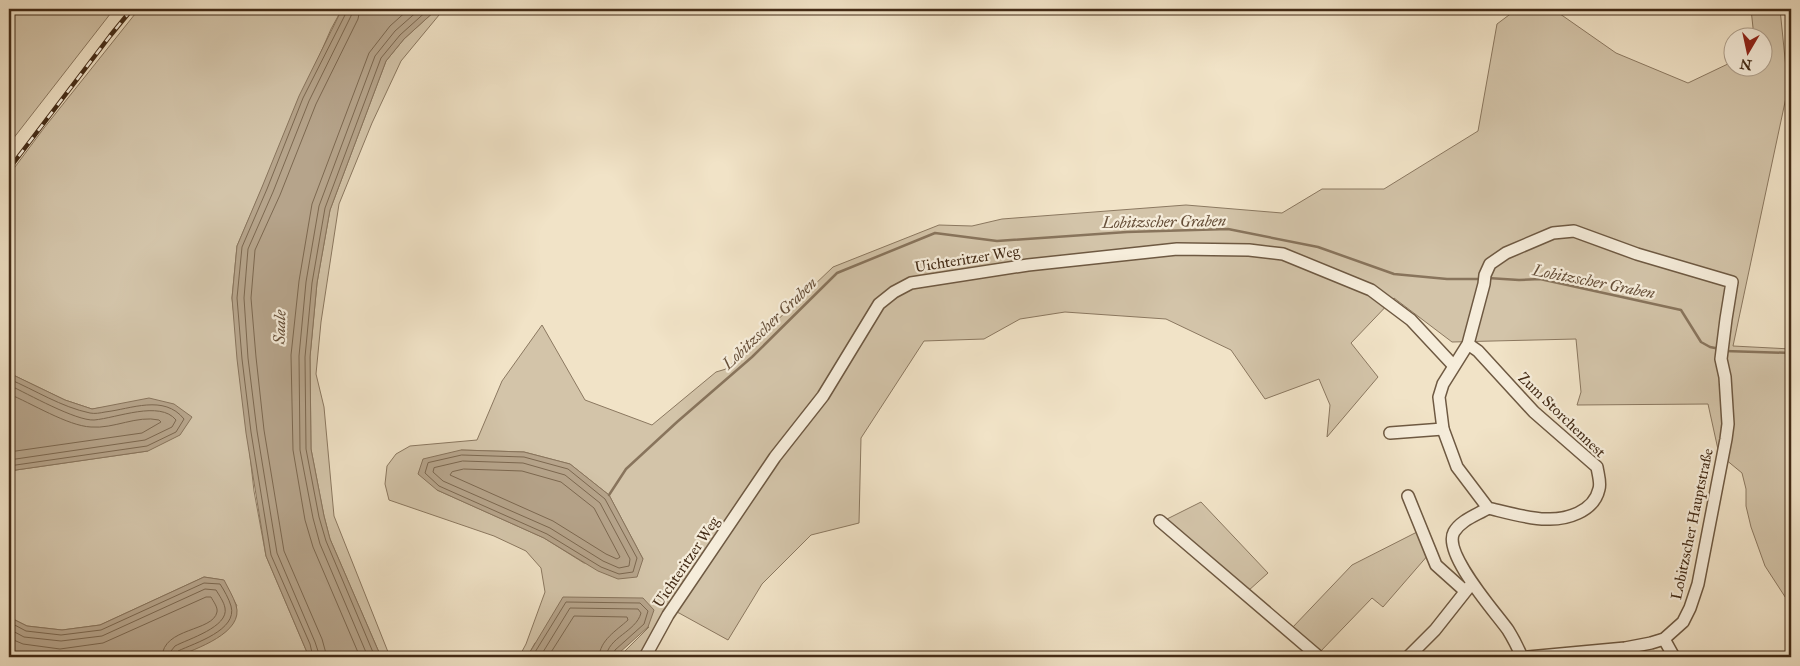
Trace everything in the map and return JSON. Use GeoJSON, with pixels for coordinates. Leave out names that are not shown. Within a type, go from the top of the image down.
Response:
{"type":"FeatureCollection","features":[{"type":"Feature","properties":{"kind":"street","name":"Lobitzscher Hauptstraße"},"geometry":{"type":"LineString","coordinates":[[1468,344],[1484,280],[1490,264],[1506,253],[1553,233],[1574,231],[1637,254],[1732,282],[1721,359],[1725,378],[1728,424],[1698,584],[1683,622],[1664,639],[1651,643],[1584,654],[1530,657]]}},
{"type":"Feature","properties":{"kind":"street","name":"Uichteritzer Weg"},"geometry":{"type":"LineString","coordinates":[[646,657],[668,615],[775,457],[823,396],[879,304],[894,292],[911,283],[1028,265],[1177,249],[1250,250],[1283,254],[1371,290],[1411,320],[1453,365]]}},
{"type":"Feature","properties":{"kind":"street"},"geometry":{"type":"LineString","coordinates":[[1468,344],[1453,365],[1443,384],[1439,397],[1443,429],[1457,467],[1488,508],[1464,522],[1454,533],[1452,542],[1454,551],[1468,588]]}},
{"type":"Feature","properties":{"kind":"street","name":"Zum Storchennest"},"geometry":{"type":"LineString","coordinates":[[1468,344],[1478,351],[1534,412],[1597,466],[1600,487],[1597,496],[1586,510],[1574,515],[1546,520],[1488,508]]}},
{"type":"Feature","properties":{"kind":"street"},"geometry":{"type":"LineString","coordinates":[[1390,433],[1443,429]]}},
{"type":"Feature","properties":{"kind":"street"},"geometry":{"type":"LineString","coordinates":[[1408,496],[1436,565],[1468,588],[1509,631],[1530,657]]}},
{"type":"Feature","properties":{"kind":"street"},"geometry":{"type":"LineString","coordinates":[[1160,521],[1319,657]]}},
{"type":"Feature","properties":{"kind":"street"},"geometry":{"type":"LineString","coordinates":[[1408,657],[1435,630],[1468,588]]}},
{"type":"Feature","properties":{"kind":"street"},"geometry":{"type":"LineString","coordinates":[[1664,639],[1674,657]]}},
{"type":"Feature","properties":{"kind":"shaded area"},"geometry":{"type":"Polygon","coordinates":[[[9,9],[114,9],[9,144],[9,9]]]}},
{"type":"Feature","properties":{"kind":"shaded area"},"geometry":{"type":"Polygon","coordinates":[[[139,9],[342,9],[331,29],[237,246],[232,298],[254,491],[266,556],[309,657],[176,657],[187,653],[237,606],[223,580],[204,577],[100,625],[62,630],[27,626],[9,617],[9,471],[148,451],[113,406],[92,409],[65,400],[9,373],[9,175],[139,9]]]}},
{"type":"Feature","properties":{"kind":"shaded area"},"geometry":{"type":"Polygon","coordinates":[[[437,9],[444,9],[401,61],[372,123],[339,204],[321,322],[316,374],[324,407],[334,516],[390,657],[381,657],[330,539],[324,516],[311,449],[310,357],[317,283],[330,210],[386,61],[404,39],[437,9]]]}},
{"type":"Feature","properties":{"kind":"shaded area"},"geometry":{"type":"Polygon","coordinates":[[[1517,9],[1553,9],[1616,53],[1688,83],[1722,67],[1722,78],[1772,78],[1772,28],[1753,28],[1751,9],[1780,9],[1788,88],[1733,346],[1791,349],[1791,606],[1765,566],[1751,527],[1742,473],[1719,454],[1708,404],[1577,405],[1581,392],[1576,339],[1452,342],[1394,298],[1351,343],[1378,377],[1327,437],[1330,405],[1319,379],[1265,399],[1231,350],[1166,319],[1065,312],[1020,319],[984,339],[924,341],[861,438],[859,523],[811,535],[762,584],[728,640],[668,609],[639,657],[619,657],[649,627],[535,643],[527,657],[519,657],[526,644],[545,592],[541,568],[526,551],[494,536],[389,500],[385,484],[387,466],[396,454],[410,446],[477,440],[502,381],[542,325],[585,400],[652,425],[716,372],[726,369],[833,267],[939,225],[972,226],[1002,219],[1186,205],[1282,213],[1322,189],[1384,189],[1478,131],[1497,24],[1517,9]],[[461,450],[437,490],[544,538],[584,563],[643,559],[609,495],[570,464],[524,452],[461,450]]]}},
{"type":"Feature","properties":{"kind":"shaded area"},"geometry":{"type":"Polygon","coordinates":[[[1201,502],[1268,573],[1248,591],[1165,520],[1201,502]]]}},
{"type":"Feature","properties":{"kind":"shaded area"},"geometry":{"type":"Polygon","coordinates":[[[1417,532],[1429,554],[1383,607],[1372,598],[1319,653],[1292,628],[1352,565],[1417,532]]]}},
{"type":"Feature","properties":{"kind":"water","name":"Saale"},"geometry":{"type":"Polygon","coordinates":[[[342,9],[437,9],[404,39],[386,61],[330,210],[317,283],[310,357],[311,449],[324,516],[330,539],[381,657],[309,657],[266,556],[246,433],[232,298],[237,246],[299,96],[342,9]]]}},
{"type":"Feature","properties":{"kind":"water"},"geometry":{"type":"Polygon","coordinates":[[[9,373],[65,400],[92,409],[149,398],[174,404],[192,417],[180,435],[148,451],[9,471],[9,373]]]}},
{"type":"Feature","properties":{"kind":"water"},"geometry":{"type":"Polygon","coordinates":[[[461,450],[524,452],[570,464],[609,495],[643,559],[637,577],[618,579],[598,571],[544,538],[437,490],[418,474],[423,459],[461,450]]]}},
{"type":"Feature","properties":{"kind":"water"},"geometry":{"type":"Polygon","coordinates":[[[204,577],[224,580],[235,602],[237,615],[233,624],[226,632],[206,644],[176,657],[9,657],[9,617],[27,626],[62,630],[100,625],[204,577]]]}},
{"type":"Feature","properties":{"kind":"water"},"geometry":{"type":"Polygon","coordinates":[[[563,597],[643,598],[654,610],[648,627],[617,657],[527,657],[563,597]]]}},
{"type":"Feature","properties":{"kind":"waterway","name":"Lobitzscher Graben"},"geometry":{"type":"LineString","coordinates":[[609,495],[626,469],[752,357],[837,273],[935,233],[997,241],[1127,232],[1228,229],[1318,247],[1394,274],[1447,279],[1480,279]]}},
{"type":"Feature","properties":{"kind":"waterway","name":"Lobitzscher Graben"},"geometry":{"type":"LineString","coordinates":[[1488,278],[1540,279],[1681,310],[1701,342],[1710,347],[1720,349]]}},
{"type":"Feature","properties":{"kind":"waterway","name":"Lobitzscher Graben"},"geometry":{"type":"LineString","coordinates":[[1725,351],[1791,353]]}},
{"type":"Feature","properties":{"kind":"railway"},"geometry":{"type":"LineString","coordinates":[[9,169],[132,9]]}}]}
